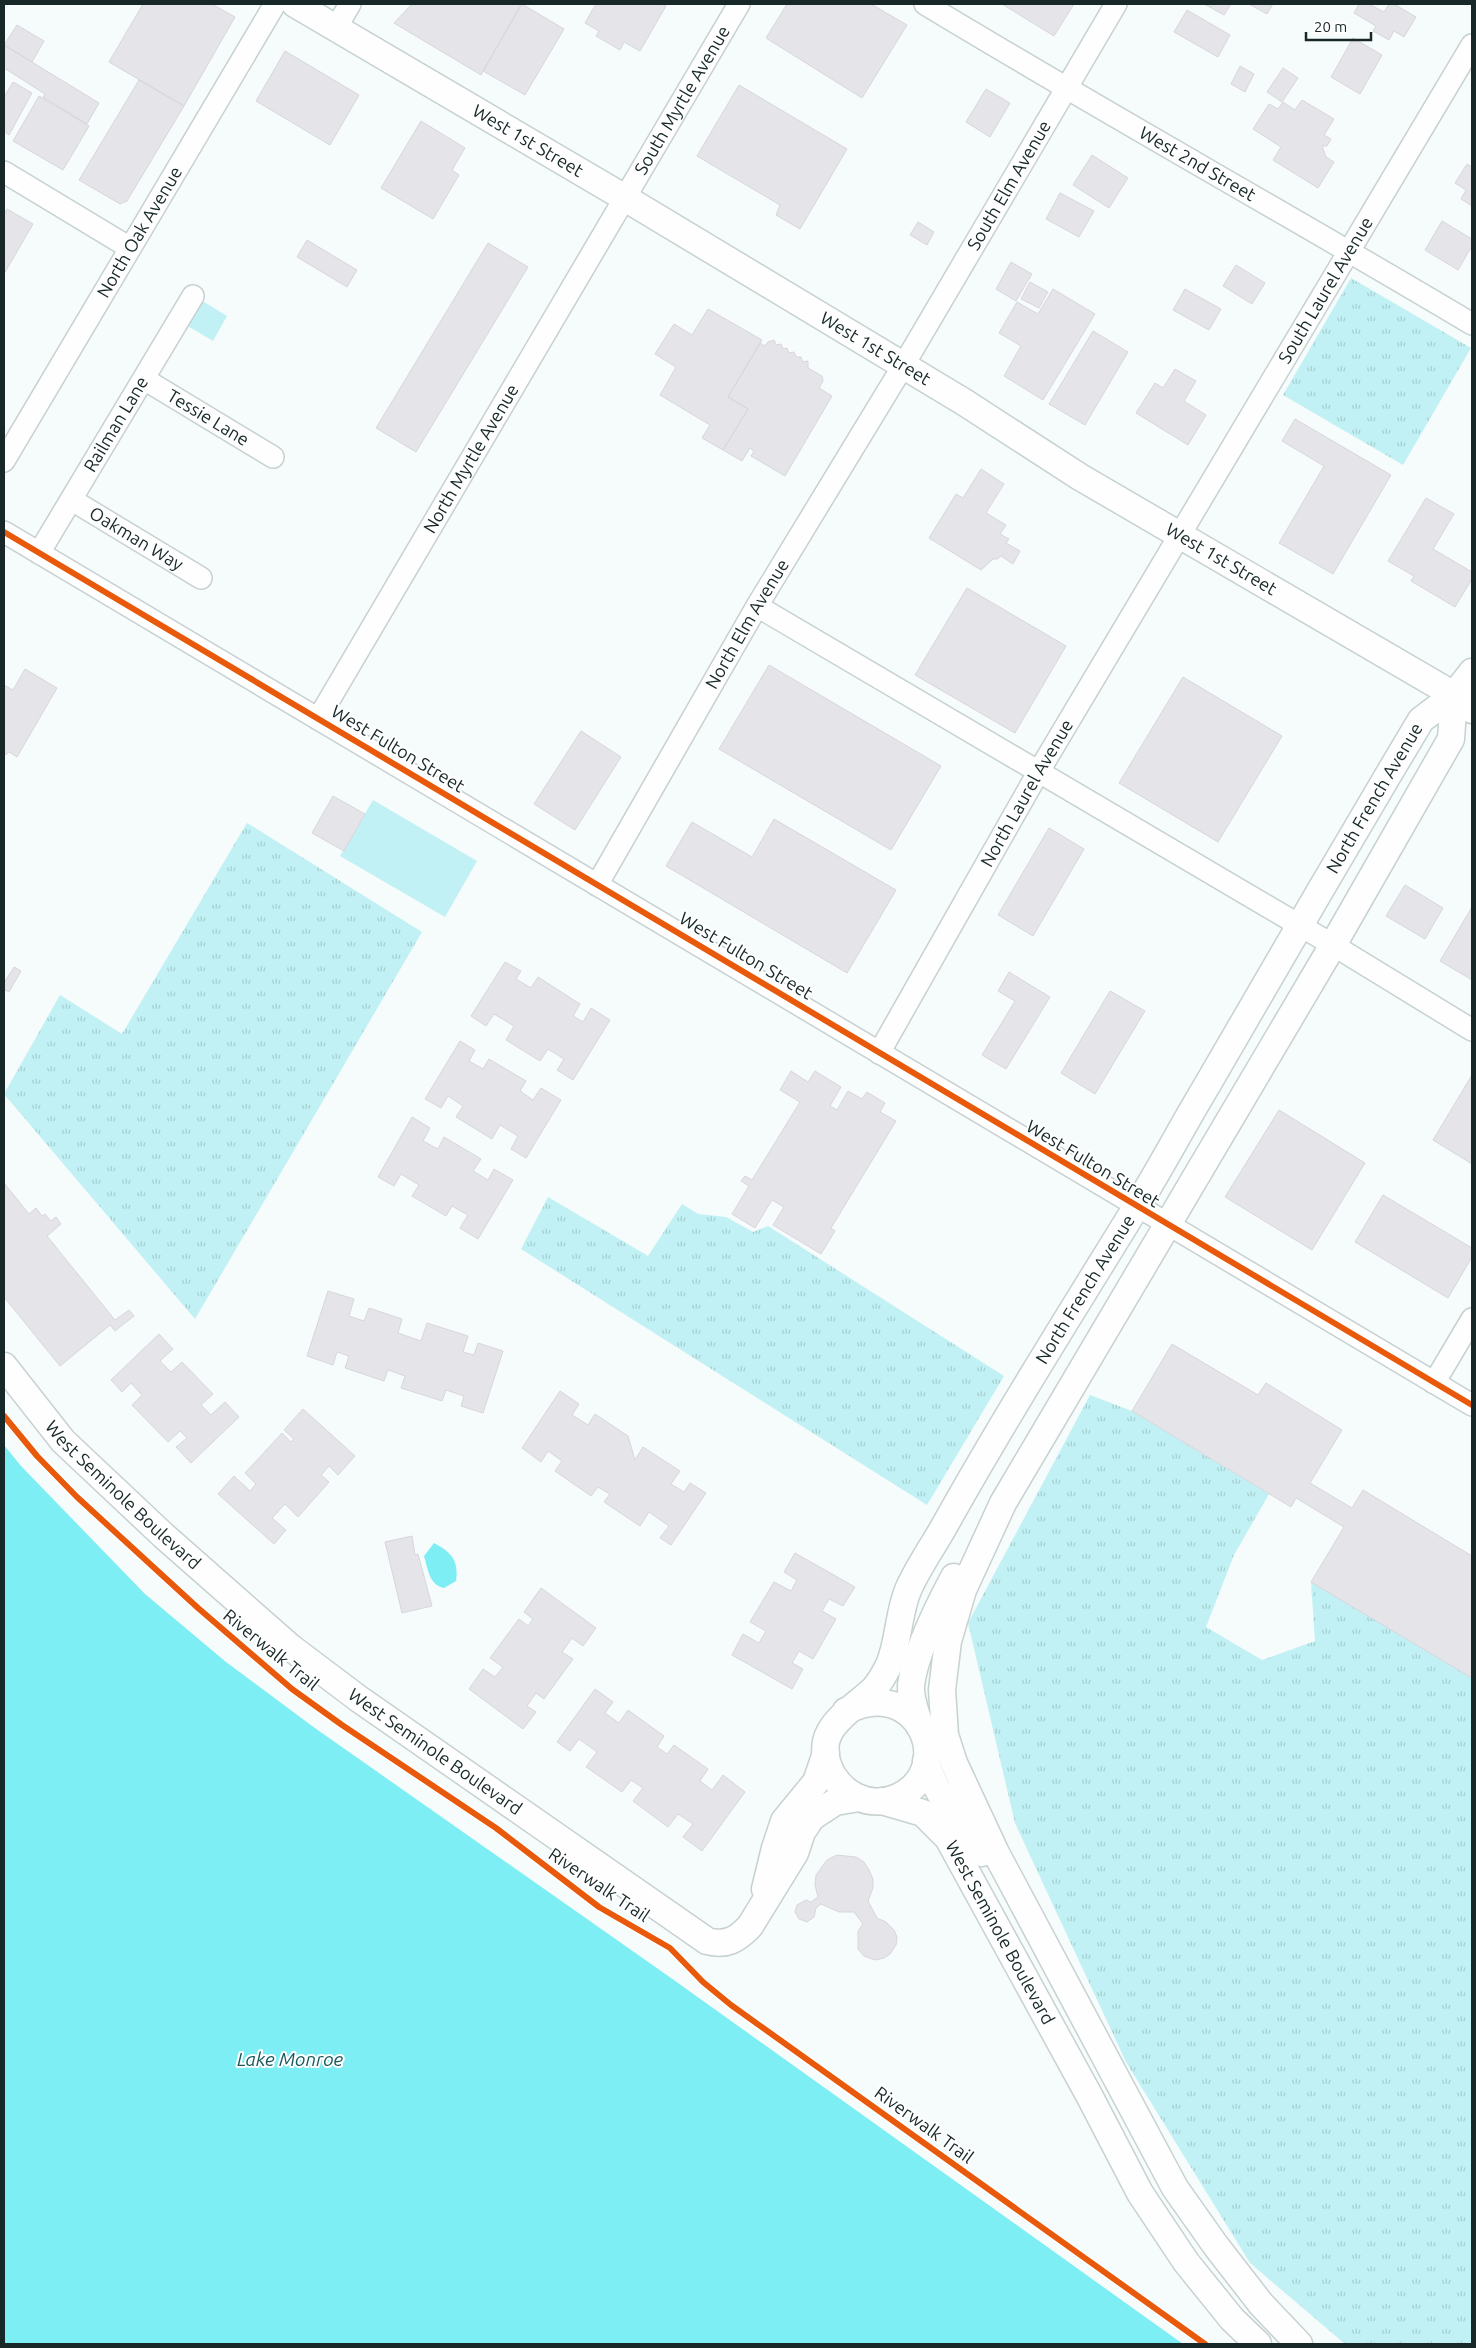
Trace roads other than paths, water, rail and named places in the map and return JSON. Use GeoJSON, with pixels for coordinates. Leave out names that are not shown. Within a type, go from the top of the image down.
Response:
{"type":"FeatureCollection","features":[{"type":"Feature","properties":{"kind":"main road","name":"West 1st Street"},"geometry":{"type":"LineString","coordinates":[[295,4],[625,198],[964,402],[1080,477],[1466,702]]}},
{"type":"Feature","properties":{"kind":"main road"},"geometry":{"type":"LineString","coordinates":[[1466,702],[1472,672]]}},
{"type":"Feature","properties":{"kind":"main road","name":"North French Avenue"},"geometry":{"type":"LineString","coordinates":[[759,1912],[774,1848],[784,1821],[816,1782],[826,1753],[828,1737],[835,1723],[846,1711],[876,1687],[884,1674],[891,1660],[898,1624],[908,1590],[984,1459],[1136,1207],[1421,720],[1466,702]]}},
{"type":"Feature","properties":{"kind":"main road","name":"North French Avenue"},"geometry":{"type":"LineString","coordinates":[[718,1944],[730,1942],[741,1936],[750,1926],[795,1853],[802,1832],[812,1817],[835,1802],[897,1797],[911,1788],[921,1776],[926,1760],[926,1743],[912,1701],[911,1685],[925,1641],[937,1612],[966,1554],[1003,1503],[1333,945],[1451,739],[1466,702]]}},
{"type":"Feature","properties":{"kind":"main road","name":"West Seminole Boulevard"},"geometry":{"type":"LineString","coordinates":[[4,1366],[63,1441],[164,1536],[290,1647],[359,1699],[684,1926],[707,1940],[718,1944]]}},
{"type":"Feature","properties":{"kind":"main road","name":"North French Avenue"},"geometry":{"type":"LineString","coordinates":[[945,1735],[942,1690],[948,1641],[963,1590],[1003,1503]]}},
{"type":"Feature","properties":{"kind":"main road"},"geometry":{"type":"LineString","coordinates":[[846,1711],[861,1703],[886,1702],[894,1704],[909,1713],[920,1726]]}},
{"type":"Feature","properties":{"kind":"main road","name":"West Seminole Boulevard"},"geometry":{"type":"LineString","coordinates":[[945,1735],[968,1796],[992,1845],[1175,2188],[1237,2274],[1300,2344]]}},
{"type":"Feature","properties":{"kind":"main road"},"geometry":{"type":"LineString","coordinates":[[826,1753],[829,1768],[836,1781],[846,1791],[870,1800]]}},
{"type":"Feature","properties":{"kind":"main road","name":"West Seminole Boulevard"},"geometry":{"type":"LineString","coordinates":[[926,1760],[930,1776],[940,1794],[981,1851],[1071,2020],[1110,2068]]}},
{"type":"Feature","properties":{"kind":"main road","name":"West Seminole Boulevard"},"geometry":{"type":"LineString","coordinates":[[870,1800],[923,1813],[948,1838],[1090,2097],[1140,2193],[1186,2262],[1232,2319],[1258,2344]]}},
{"type":"Feature","properties":{"kind":"main road"},"geometry":{"type":"LineString","coordinates":[[1090,2097],[1099,2102],[1109,2100],[1116,2093],[1118,2088],[1110,2068]]}},
{"type":"Feature","properties":{"kind":"main road","name":"West Seminole Boulevard"},"geometry":{"type":"LineString","coordinates":[[1112,2141],[1116,2132],[1120,2129],[1128,2131],[1171,2202],[1202,2247],[1237,2274]]}},
{"type":"Feature","properties":{"kind":"street","name":"North Oak Avenue"},"geometry":{"type":"LineString","coordinates":[[4,461],[276,4]]}},
{"type":"Feature","properties":{"kind":"street"},"geometry":{"type":"LineString","coordinates":[[336,28],[350,4]]}},
{"type":"Feature","properties":{"kind":"street","name":"South Myrtle Avenue"},"geometry":{"type":"LineString","coordinates":[[625,198],[739,4]]}},
{"type":"Feature","properties":{"kind":"street","name":"West 2nd Street"},"geometry":{"type":"LineString","coordinates":[[925,4],[1065,88],[1349,250],[1472,324]]}},
{"type":"Feature","properties":{"kind":"street","name":"South Elm Avenue"},"geometry":{"type":"LineString","coordinates":[[902,366],[1116,4]]}},
{"type":"Feature","properties":{"kind":"street","name":"South Laurel Avenue"},"geometry":{"type":"LineString","coordinates":[[1180,536],[1472,45]]}},
{"type":"Feature","properties":{"kind":"street"},"geometry":{"type":"LineString","coordinates":[[4,172],[130,248]]}},
{"type":"Feature","properties":{"kind":"street","name":"North Myrtle Avenue"},"geometry":{"type":"LineString","coordinates":[[318,719],[625,198]]}},
{"type":"Feature","properties":{"kind":"street","name":"Railman Lane"},"geometry":{"type":"LineString","coordinates":[[39,553],[193,296]]}},
{"type":"Feature","properties":{"kind":"street","name":"North Elm Avenue"},"geometry":{"type":"LineString","coordinates":[[598,885],[757,606],[902,366]]}},
{"type":"Feature","properties":{"kind":"street","name":"Tessie Lane"},"geometry":{"type":"LineString","coordinates":[[144,379],[273,457]]}},
{"type":"Feature","properties":{"kind":"street","name":"Oakman Way"},"geometry":{"type":"LineString","coordinates":[[72,500],[201,578]]}},
{"type":"Feature","properties":{"kind":"street","name":"West Fulton Street"},"geometry":{"type":"LineString","coordinates":[[4,532],[879,1052],[1167,1226],[1472,1405]]}},
{"type":"Feature","properties":{"kind":"street","name":"North Laurel Avenue"},"geometry":{"type":"LineString","coordinates":[[879,1052],[1039,771],[1141,598],[1180,536]]}},
{"type":"Feature","properties":{"kind":"street"},"geometry":{"type":"LineString","coordinates":[[757,606],[1333,945],[1472,1030]]}},
{"type":"Feature","properties":{"kind":"street"},"geometry":{"type":"LineString","coordinates":[[1434,1383],[1472,1319]]}},
{"type":"Feature","properties":{"kind":"water","name":"Lake Monroe"},"geometry":{"type":"Polygon","coordinates":[[[4,1445],[21,1466],[145,1594],[226,1662],[312,1726],[671,1978],[1183,2344],[4,2344],[4,1445]]]}},
{"type":"Feature","properties":{"kind":"water"},"geometry":{"type":"Polygon","coordinates":[[[434,1543],[449,1553],[455,1562],[456,1581],[444,1588],[435,1584],[432,1580],[424,1556],[434,1543]]]}}]}
